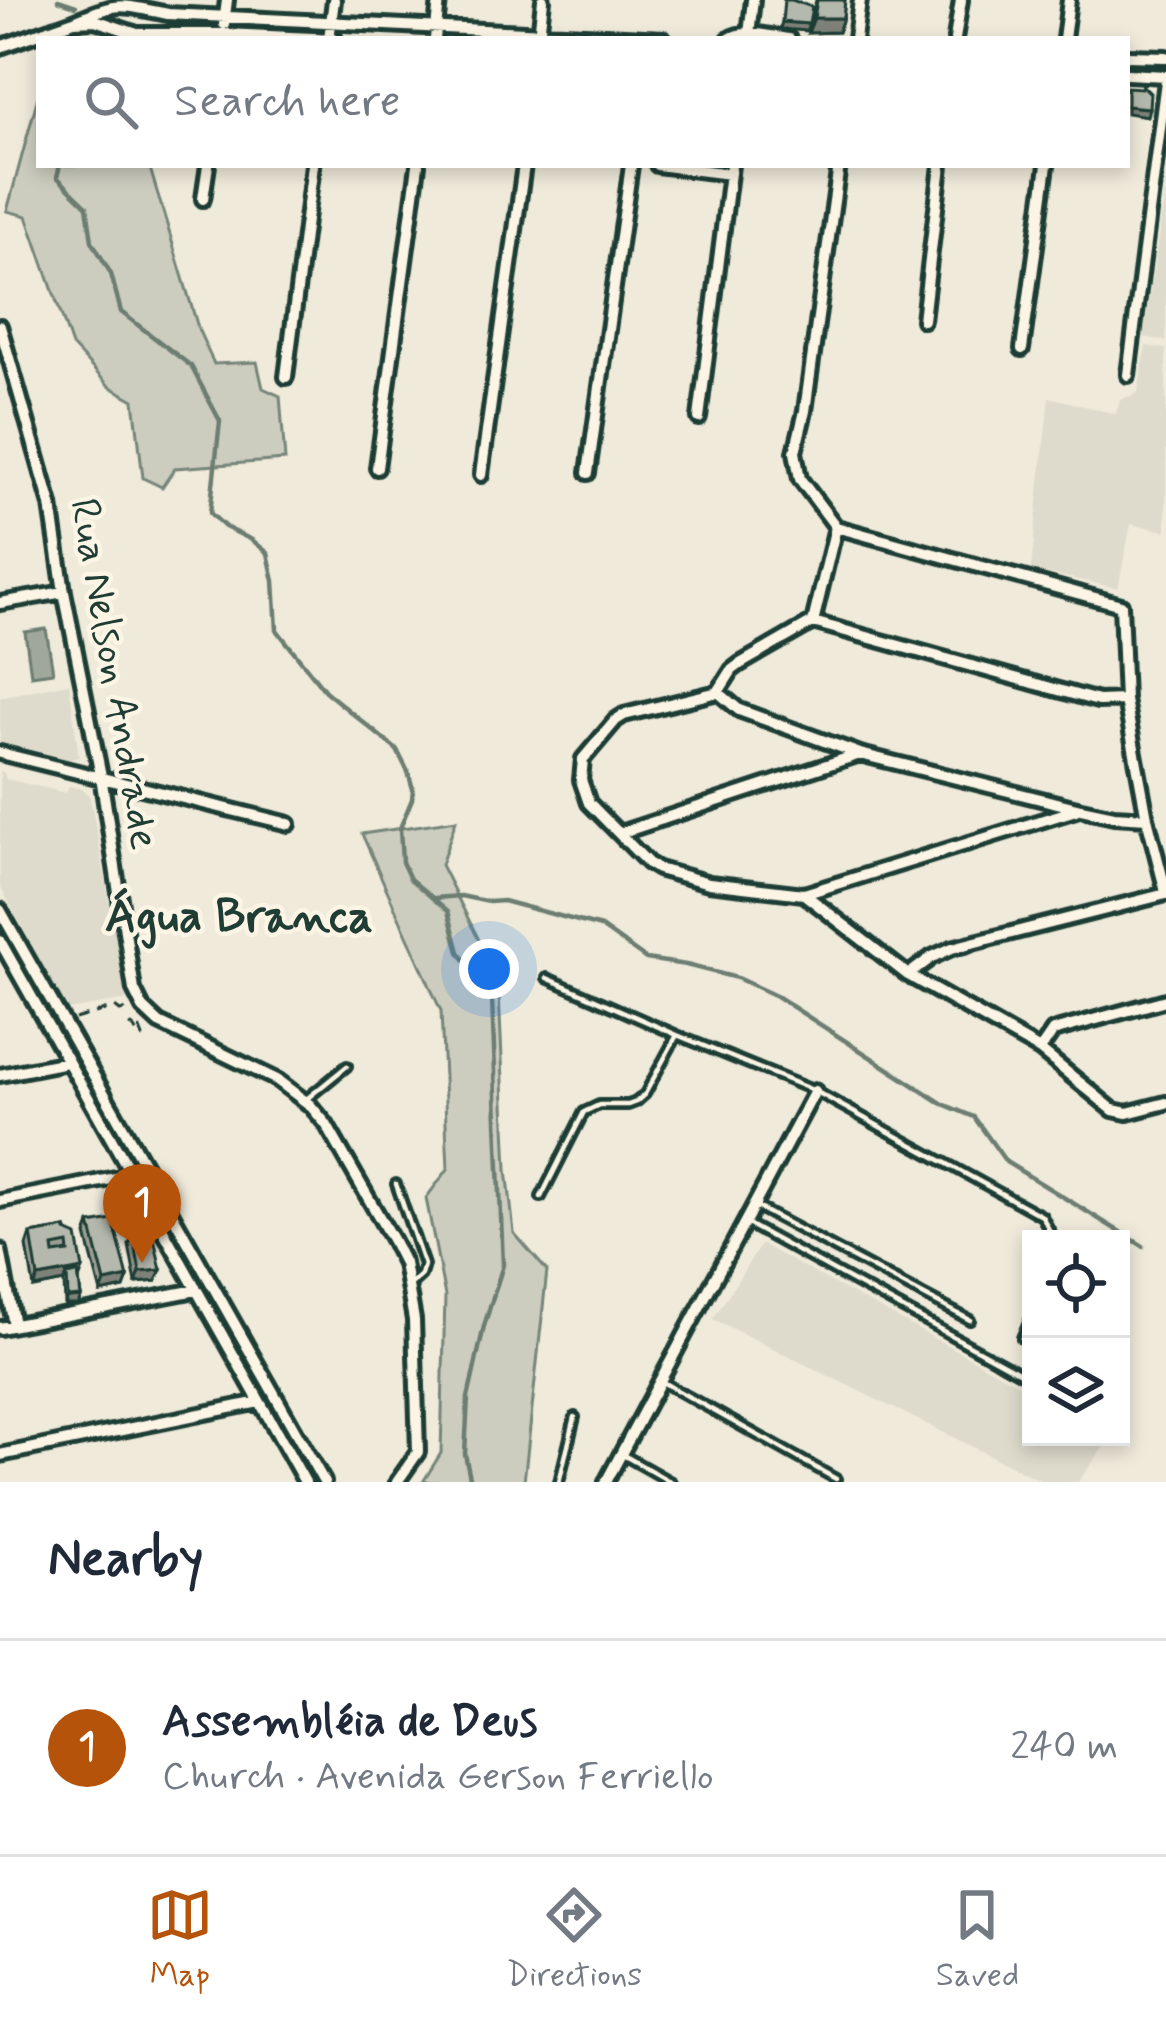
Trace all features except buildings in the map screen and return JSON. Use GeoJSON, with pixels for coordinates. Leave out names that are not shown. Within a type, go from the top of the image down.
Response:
{"type":"FeatureCollection","features":[{"type":"Feature","properties":{"kind":"street"},"geometry":{"type":"LineString","coordinates":[[74,21],[94,20],[137,34],[223,36],[227,0]]}},
{"type":"Feature","properties":{"kind":"street"},"geometry":{"type":"LineString","coordinates":[[331,36],[334,0]]}},
{"type":"Feature","properties":{"kind":"street"},"geometry":{"type":"LineString","coordinates":[[435,33],[439,0]]}},
{"type":"Feature","properties":{"kind":"street"},"geometry":{"type":"LineString","coordinates":[[0,47],[114,4],[132,2],[168,14],[539,36],[543,0]]}},
{"type":"Feature","properties":{"kind":"street"},"geometry":{"type":"LineString","coordinates":[[752,0],[756,36]]}},
{"type":"Feature","properties":{"kind":"street"},"geometry":{"type":"LineString","coordinates":[[855,36],[860,0]]}},
{"type":"Feature","properties":{"kind":"street"},"geometry":{"type":"LineString","coordinates":[[956,36],[961,0]]}},
{"type":"Feature","properties":{"kind":"street"},"geometry":{"type":"LineString","coordinates":[[1064,36],[1069,0]]}},
{"type":"Feature","properties":{"kind":"street"},"geometry":{"type":"LineString","coordinates":[[132,2],[137,34]]}},
{"type":"Feature","properties":{"kind":"street"},"geometry":{"type":"LineString","coordinates":[[1130,56],[1166,57]]}},
{"type":"Feature","properties":{"kind":"street"},"geometry":{"type":"LineString","coordinates":[[1128,375],[1166,78],[1130,74]]}},
{"type":"Feature","properties":{"kind":"street"},"geometry":{"type":"LineString","coordinates":[[203,199],[208,168]]}},
{"type":"Feature","properties":{"kind":"street"},"geometry":{"type":"LineString","coordinates":[[286,376],[313,168]]}},
{"type":"Feature","properties":{"kind":"street"},"geometry":{"type":"LineString","coordinates":[[377,468],[418,168]]}},
{"type":"Feature","properties":{"kind":"street"},"geometry":{"type":"LineString","coordinates":[[481,475],[524,168]]}},
{"type":"Feature","properties":{"kind":"street"},"geometry":{"type":"LineString","coordinates":[[588,472],[631,168]]}},
{"type":"Feature","properties":{"kind":"street"},"geometry":{"type":"LineString","coordinates":[[838,168],[806,411],[795,452],[800,479],[836,527],[1119,603],[1125,700],[1166,893],[952,948],[908,975]]}},
{"type":"Feature","properties":{"kind":"street"},"geometry":{"type":"LineString","coordinates":[[922,320],[940,168]]}},
{"type":"Feature","properties":{"kind":"street"},"geometry":{"type":"LineString","coordinates":[[1022,349],[1047,168]]}},
{"type":"Feature","properties":{"kind":"street"},"geometry":{"type":"LineString","coordinates":[[699,418],[730,170]]}},
{"type":"Feature","properties":{"kind":"street","name":"Rua Nelson Andrade"},"geometry":{"type":"LineString","coordinates":[[0,326],[50,505],[101,776],[131,979],[145,1009]]}},
{"type":"Feature","properties":{"kind":"street"},"geometry":{"type":"LineString","coordinates":[[813,622],[836,527]]}},
{"type":"Feature","properties":{"kind":"street"},"geometry":{"type":"LineString","coordinates":[[0,603],[64,592]]}},
{"type":"Feature","properties":{"kind":"street"},"geometry":{"type":"LineString","coordinates":[[1081,809],[804,894],[709,884],[658,869],[645,861],[586,796],[580,773],[583,758],[620,717],[718,692],[740,664],[813,622],[1098,701],[1125,700]]}},
{"type":"Feature","properties":{"kind":"street"},"geometry":{"type":"LineString","coordinates":[[718,692],[739,710],[860,754],[1081,809],[1148,818]]}},
{"type":"Feature","properties":{"kind":"street"},"geometry":{"type":"LineString","coordinates":[[0,753],[289,824]]}},
{"type":"Feature","properties":{"kind":"street"},"geometry":{"type":"LineString","coordinates":[[620,833],[860,754]]}},
{"type":"Feature","properties":{"kind":"street"},"geometry":{"type":"LineString","coordinates":[[804,894],[908,975],[1040,1050],[1119,1113],[1166,1103]]}},
{"type":"Feature","properties":{"kind":"street"},"geometry":{"type":"LineString","coordinates":[[0,910],[324,1482]]}},
{"type":"Feature","properties":{"kind":"street"},"geometry":{"type":"LineString","coordinates":[[2,947],[304,1482]]}},
{"type":"Feature","properties":{"kind":"street"},"geometry":{"type":"LineString","coordinates":[[1040,1050],[1054,1030],[1166,1000]]}},
{"type":"Feature","properties":{"kind":"street"},"geometry":{"type":"LineString","coordinates":[[145,1009],[159,1023],[277,1080],[304,1101],[326,1124],[394,1241],[404,1263],[414,1320],[418,1452],[397,1482]]}},
{"type":"Feature","properties":{"kind":"street"},"geometry":{"type":"LineString","coordinates":[[0,1075],[68,1061]]}},
{"type":"Feature","properties":{"kind":"street"},"geometry":{"type":"LineString","coordinates":[[606,1482],[815,1091]]}},
{"type":"Feature","properties":{"kind":"street"},"geometry":{"type":"LineString","coordinates":[[0,1201],[131,1175]]}},
{"type":"Feature","properties":{"kind":"street"},"geometry":{"type":"LineString","coordinates":[[0,1250],[14,1325]]}},
{"type":"Feature","properties":{"kind":"street"},"geometry":{"type":"LineString","coordinates":[[0,1328],[196,1290]]}},
{"type":"Feature","properties":{"kind":"street"},"geometry":{"type":"LineString","coordinates":[[0,1455],[259,1402]]}},
{"type":"Feature","properties":{"kind":"lane"},"geometry":{"type":"LineString","coordinates":[[547,978],[815,1091],[1042,1216],[1049,1230]]}},
{"type":"Feature","properties":{"kind":"lane"},"geometry":{"type":"LineString","coordinates":[[541,1198],[584,1112],[599,1105],[636,1102],[677,1035]]}},
{"type":"Feature","properties":{"kind":"lane"},"geometry":{"type":"LineString","coordinates":[[304,1101],[347,1066]]}},
{"type":"Feature","properties":{"kind":"lane"},"geometry":{"type":"LineString","coordinates":[[396,1184],[424,1265],[409,1286]]}},
{"type":"Feature","properties":{"kind":"lane"},"geometry":{"type":"LineString","coordinates":[[753,1205],[970,1320]]}},
{"type":"Feature","properties":{"kind":"lane"},"geometry":{"type":"LineString","coordinates":[[744,1222],[1022,1374]]}},
{"type":"Feature","properties":{"kind":"lane"},"geometry":{"type":"LineString","coordinates":[[659,1380],[836,1479]]}},
{"type":"Feature","properties":{"kind":"lane"},"geometry":{"type":"LineString","coordinates":[[559,1482],[575,1417]]}},
{"type":"Feature","properties":{"kind":"lane"},"geometry":{"type":"LineString","coordinates":[[620,1453],[671,1482]]}},
{"type":"Feature","properties":{"kind":"path"},"geometry":{"type":"LineString","coordinates":[[64,1022],[115,1007],[120,1011],[145,1009]]}},
{"type":"Feature","properties":{"kind":"path"},"geometry":{"type":"LineString","coordinates":[[129,1027],[143,1037],[135,1022],[145,1009]]}},
{"type":"Feature","properties":{"kind":"shaded area"},"geometry":{"type":"Polygon","coordinates":[[[36,104],[36,168],[150,168],[199,331],[214,364],[257,362],[263,388],[280,396],[285,460],[175,468],[162,487],[143,478],[134,400],[109,386],[72,346],[27,216],[7,211],[36,104]]]}},
{"type":"Feature","properties":{"kind":"shaded area"},"geometry":{"type":"Polygon","coordinates":[[[1166,195],[1166,341],[1143,337],[1166,195]]]}},
{"type":"Feature","properties":{"kind":"shaded area"},"geometry":{"type":"Polygon","coordinates":[[[1146,346],[1166,349],[1166,531],[1131,524],[1118,588],[1031,570],[1049,397],[1116,414],[1120,400],[1138,393],[1146,346]]]}},
{"type":"Feature","properties":{"kind":"shaded area"},"geometry":{"type":"Polygon","coordinates":[[[46,629],[53,672],[31,675],[25,632],[46,629]]]}},
{"type":"Feature","properties":{"kind":"shaded area"},"geometry":{"type":"Polygon","coordinates":[[[69,683],[79,757],[61,761],[0,747],[0,697],[69,683]]]}},
{"type":"Feature","properties":{"kind":"shaded area"},"geometry":{"type":"Polygon","coordinates":[[[0,771],[6,779],[66,793],[69,786],[90,797],[128,1000],[67,1010],[0,886],[0,771]]]}},
{"type":"Feature","properties":{"kind":"shaded area"},"geometry":{"type":"Polygon","coordinates":[[[456,820],[441,865],[498,971],[514,1233],[547,1271],[524,1482],[423,1482],[441,1453],[445,1296],[426,1198],[448,1169],[441,1011],[362,834],[456,820]]]}},
{"type":"Feature","properties":{"kind":"shaded area"},"geometry":{"type":"Polygon","coordinates":[[[761,1244],[1022,1386],[1022,1446],[1104,1446],[1078,1482],[1044,1482],[713,1319],[761,1244]]]}},
{"type":"Feature","properties":{"kind":"waterway"},"geometry":{"type":"LineString","coordinates":[[58,0],[76,6]]}},
{"type":"Feature","properties":{"kind":"waterway"},"geometry":{"type":"LineString","coordinates":[[59,168],[57,177],[87,206],[92,241],[111,274],[121,312],[191,366],[220,421],[210,513],[268,553],[277,630],[325,691],[397,750],[413,789],[400,828],[402,862],[410,879],[448,911],[459,952],[492,999],[503,1265],[468,1398],[465,1454],[471,1482]]}},
{"type":"Feature","properties":{"kind":"waterway"},"geometry":{"type":"LineString","coordinates":[[435,898],[503,901],[601,927],[646,959],[737,978],[776,996],[943,1104],[974,1117],[1006,1162],[1143,1246]]}},
{"type":"Feature","properties":{"kind":"place","name":"Assembléia de Deus"},"geometry":{"type":"Point","coordinates":[142,1263]}},
{"type":"Feature","properties":{"kind":"district","name":"Água Branca"},"geometry":{"type":"Point","coordinates":[239,917]}}]}
